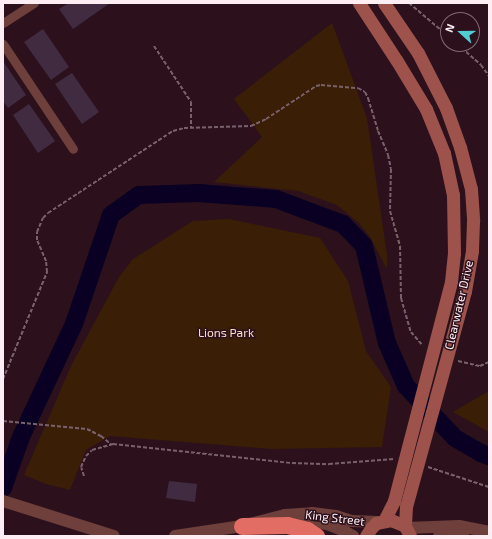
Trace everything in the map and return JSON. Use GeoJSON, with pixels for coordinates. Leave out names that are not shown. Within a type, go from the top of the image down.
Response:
{"type":"FeatureCollection","features":[{"type":"Feature","properties":{"kind":"highway"},"geometry":{"type":"LineString","coordinates":[[242,526],[286,525],[307,530],[316,536]]}},
{"type":"Feature","properties":{"kind":"main road","name":"Clearwater Drive"},"geometry":{"type":"LineString","coordinates":[[359,3],[426,109],[444,153],[453,195],[454,226],[451,282],[400,504],[407,530]]}},
{"type":"Feature","properties":{"kind":"main road","name":"Clearwater Drive"},"geometry":{"type":"LineString","coordinates":[[366,536],[371,528],[381,522],[400,504],[458,318],[465,291],[472,252],[473,221],[471,189],[460,147],[446,108],[418,53],[384,3]]}},
{"type":"Feature","properties":{"kind":"main road"},"geometry":{"type":"LineString","coordinates":[[381,522],[391,520],[407,530]]}},
{"type":"Feature","properties":{"kind":"street"},"geometry":{"type":"LineString","coordinates":[[3,23],[34,3]]}},
{"type":"Feature","properties":{"kind":"street"},"geometry":{"type":"LineString","coordinates":[[3,44],[73,149]]}},
{"type":"Feature","properties":{"kind":"street"},"geometry":{"type":"LineString","coordinates":[[3,501],[114,536]]}},
{"type":"Feature","properties":{"kind":"street","name":"King Street"},"geometry":{"type":"LineString","coordinates":[[175,536],[242,526],[286,515],[312,513],[336,516],[351,521],[381,522]]}},
{"type":"Feature","properties":{"kind":"street","name":"King Street"},"geometry":{"type":"LineString","coordinates":[[268,520],[315,521],[342,530],[352,536]]}},
{"type":"Feature","properties":{"kind":"street"},"geometry":{"type":"LineString","coordinates":[[407,530],[459,526],[489,534]]}},
{"type":"Feature","properties":{"kind":"street"},"geometry":{"type":"LineString","coordinates":[[438,536],[449,534],[489,534]]}},
{"type":"Feature","properties":{"kind":"path"},"geometry":{"type":"LineString","coordinates":[[409,3],[440,29]]}},
{"type":"Feature","properties":{"kind":"path"},"geometry":{"type":"LineString","coordinates":[[154,46],[188,98],[192,108],[191,128]]}},
{"type":"Feature","properties":{"kind":"path"},"geometry":{"type":"LineString","coordinates":[[466,52],[481,65],[489,76]]}},
{"type":"Feature","properties":{"kind":"path"},"geometry":{"type":"LineString","coordinates":[[3,379],[47,272],[46,261],[37,240],[39,226],[43,218],[48,213],[173,131],[191,128],[252,126],[266,119],[316,86],[358,88],[365,92],[388,155],[391,168],[390,211],[400,246],[402,298],[411,332],[424,347]]}},
{"type":"Feature","properties":{"kind":"path"},"geometry":{"type":"LineString","coordinates":[[457,361],[480,366],[489,362]]}},
{"type":"Feature","properties":{"kind":"path"},"geometry":{"type":"LineString","coordinates":[[3,421],[87,429],[101,436],[111,444]]}},
{"type":"Feature","properties":{"kind":"path"},"geometry":{"type":"LineString","coordinates":[[84,476],[81,467],[86,456],[92,450],[111,444],[292,463],[329,464],[380,458],[400,459]]}},
{"type":"Feature","properties":{"kind":"path"},"geometry":{"type":"LineString","coordinates":[[421,465],[489,487]]}},
{"type":"Feature","properties":{"kind":"green space"},"geometry":{"type":"Polygon","coordinates":[[[332,23],[367,118],[387,255],[387,269],[370,237],[359,223],[337,205],[298,191],[214,182],[262,137],[234,99],[332,23]]]}},
{"type":"Feature","properties":{"kind":"green space","name":"Lions Park"},"geometry":{"type":"Polygon","coordinates":[[[229,219],[320,238],[348,281],[366,351],[391,387],[382,447],[272,449],[110,436],[86,450],[70,490],[46,484],[24,475],[71,366],[119,277],[133,259],[193,221],[229,219]]]}},
{"type":"Feature","properties":{"kind":"green space"},"geometry":{"type":"Polygon","coordinates":[[[489,391],[489,432],[453,412],[475,399],[489,391]]]}},
{"type":"Feature","properties":{"kind":"building"},"geometry":{"type":"Polygon","coordinates":[[[69,3],[110,3],[73,29],[59,9],[69,3]]]}},
{"type":"Feature","properties":{"kind":"building"},"geometry":{"type":"Polygon","coordinates":[[[43,29],[69,67],[51,80],[24,42],[43,29]]]}},
{"type":"Feature","properties":{"kind":"building"},"geometry":{"type":"Polygon","coordinates":[[[3,61],[26,95],[8,108],[3,101],[3,61]]]}},
{"type":"Feature","properties":{"kind":"building"},"geometry":{"type":"Polygon","coordinates":[[[72,73],[99,112],[82,124],[55,84],[72,73]]]}},
{"type":"Feature","properties":{"kind":"building"},"geometry":{"type":"Polygon","coordinates":[[[29,104],[55,141],[38,153],[13,115],[29,104]]]}},
{"type":"Feature","properties":{"kind":"building"},"geometry":{"type":"Polygon","coordinates":[[[169,481],[197,484],[195,502],[166,498],[169,481]]]}},
{"type":"Feature","properties":{"kind":"waterway"},"geometry":{"type":"LineString","coordinates":[[3,488],[21,437],[74,324],[111,215],[139,195],[198,193],[276,199],[343,224],[364,246],[387,343],[406,386],[455,438],[489,456]]}}]}
